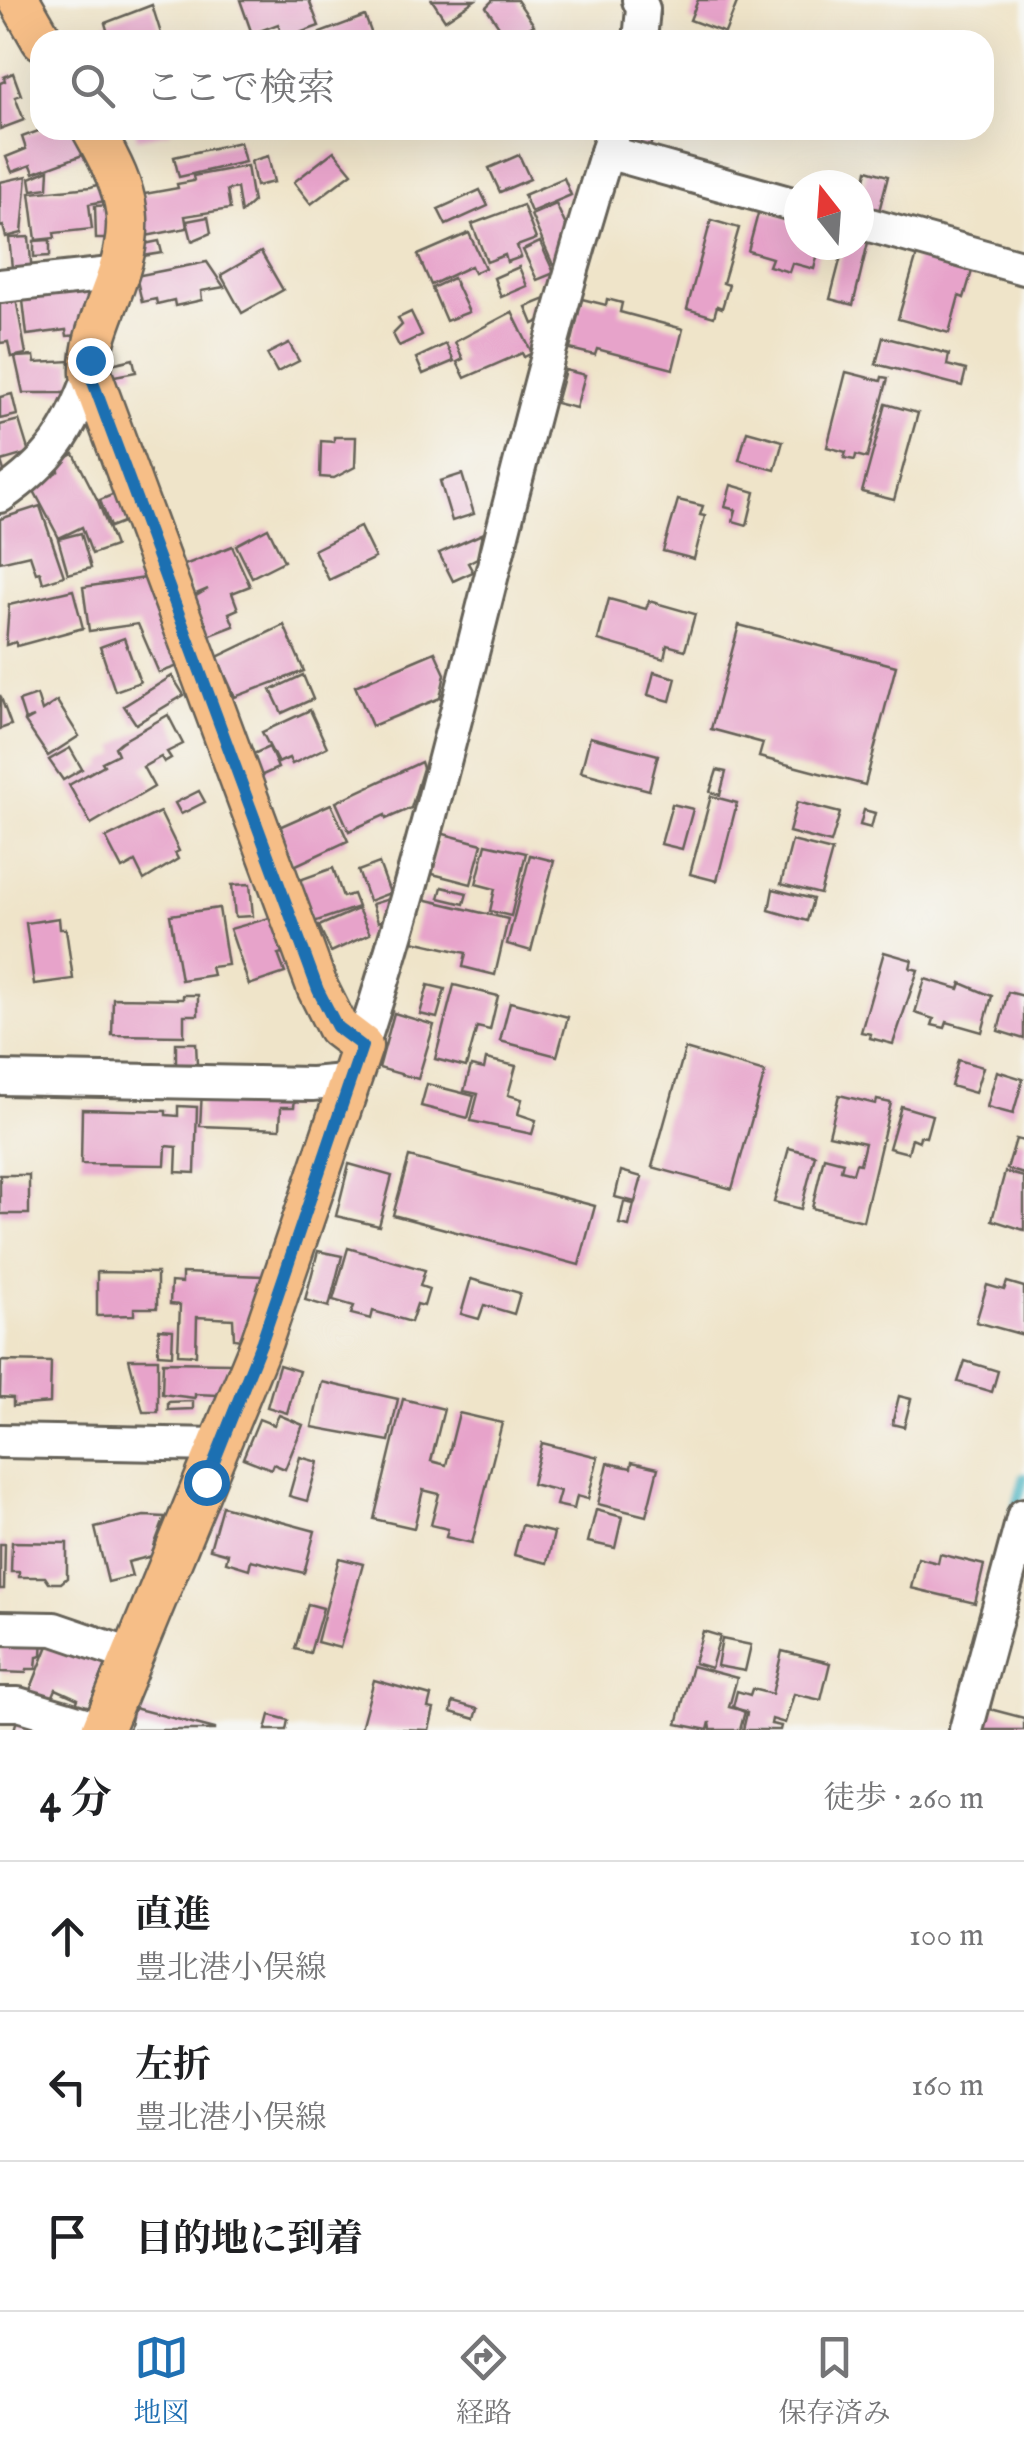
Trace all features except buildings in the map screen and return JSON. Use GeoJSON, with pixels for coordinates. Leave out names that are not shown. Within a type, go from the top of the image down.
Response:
{"type":"FeatureCollection","features":[{"type":"Feature","properties":{"kind":"main road"},"geometry":{"type":"LineString","coordinates":[[19,0],[36,30]]}},
{"type":"Feature","properties":{"kind":"main road"},"geometry":{"type":"LineString","coordinates":[[98,140],[124,195],[130,233],[120,272],[92,344],[90,374],[318,990],[358,1063],[262,1341],[102,1730]]}},
{"type":"Feature","properties":{"kind":"street"},"geometry":{"type":"LineString","coordinates":[[0,1078],[312,1084],[358,1063],[392,956],[610,141],[784,201]]}},
{"type":"Feature","properties":{"kind":"street"},"geometry":{"type":"LineString","coordinates":[[874,226],[1024,268]]}},
{"type":"Feature","properties":{"kind":"street"},"geometry":{"type":"LineString","coordinates":[[0,286],[120,272]]}},
{"type":"Feature","properties":{"kind":"street"},"geometry":{"type":"LineString","coordinates":[[0,496],[36,470],[54,451],[72,422],[90,374]]}},
{"type":"Feature","properties":{"kind":"street"},"geometry":{"type":"LineString","coordinates":[[0,1441],[220,1446]]}},
{"type":"Feature","properties":{"kind":"street"},"geometry":{"type":"LineString","coordinates":[[966,1730],[1024,1516]]}},
{"type":"Feature","properties":{"kind":"street"},"geometry":{"type":"LineString","coordinates":[[0,1628],[54,1630],[133,1656]]}},
{"type":"Feature","properties":{"kind":"street"},"geometry":{"type":"LineString","coordinates":[[0,1704],[18,1704],[102,1730]]}},
{"type":"Feature","properties":{"kind":"waterway"},"geometry":{"type":"LineString","coordinates":[[1015,1511],[1024,1477]]}},
{"type":"Feature","properties":{"kind":"route"},"geometry":{"type":"LineString","coordinates":[[90,360],[90,374],[318,990],[337,1027],[362,1046],[354,1080],[262,1341],[206,1482]]}}]}
